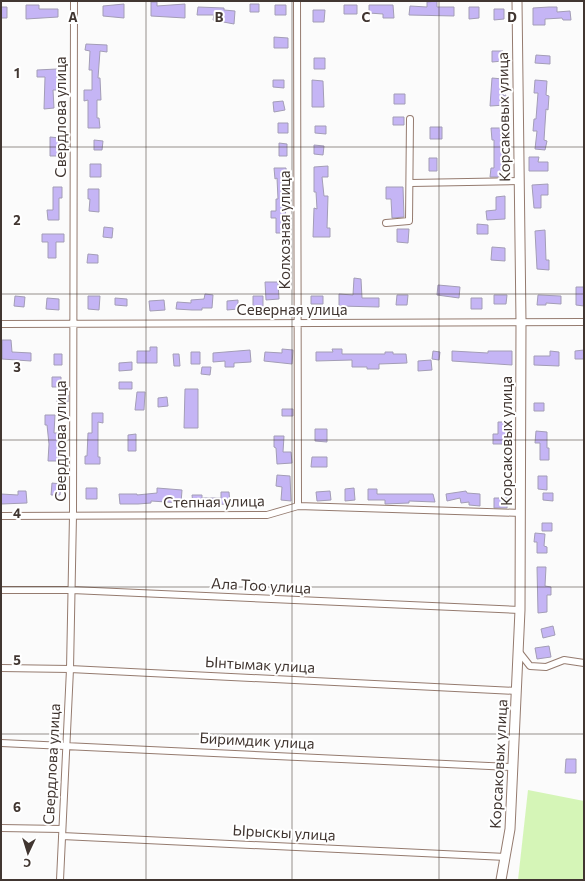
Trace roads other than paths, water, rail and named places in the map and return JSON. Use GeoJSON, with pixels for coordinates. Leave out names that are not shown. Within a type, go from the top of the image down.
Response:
{"type":"FeatureCollection","features":[{"type":"Feature","properties":{"kind":"street","name":"Свердлова улица"},"geometry":{"type":"LineString","coordinates":[[60,880],[70,669],[72,590],[74,1]]}},
{"type":"Feature","properties":{"kind":"street","name":"Колхозная улица"},"geometry":{"type":"LineString","coordinates":[[297,1],[299,323],[298,506]]}},
{"type":"Feature","properties":{"kind":"street","name":"Корсаковых улица"},"geometry":{"type":"LineString","coordinates":[[501,880],[510,829],[520,610],[521,513],[517,1]]}},
{"type":"Feature","properties":{"kind":"street"},"geometry":{"type":"LineString","coordinates":[[386,222],[409,221],[411,183],[410,119]]}},
{"type":"Feature","properties":{"kind":"street"},"geometry":{"type":"LineString","coordinates":[[411,183],[519,182]]}},
{"type":"Feature","properties":{"kind":"street","name":"Северная улица"},"geometry":{"type":"LineString","coordinates":[[1,324],[584,322]]}},
{"type":"Feature","properties":{"kind":"street","name":"Степная улица"},"geometry":{"type":"LineString","coordinates":[[1,516],[267,515],[298,506],[521,513]]}},
{"type":"Feature","properties":{"kind":"street","name":"Ала Тоо улица"},"geometry":{"type":"LineString","coordinates":[[1,590],[72,590],[520,610]]}},
{"type":"Feature","properties":{"kind":"street"},"geometry":{"type":"LineString","coordinates":[[518,652],[530,666],[546,667],[564,660],[584,663]]}},
{"type":"Feature","properties":{"kind":"street","name":"Ынтымак улица"},"geometry":{"type":"LineString","coordinates":[[1,668],[70,669],[517,691]]}},
{"type":"Feature","properties":{"kind":"street","name":"Биримдик улица"},"geometry":{"type":"LineString","coordinates":[[1,743],[66,744],[512,767]]}},
{"type":"Feature","properties":{"kind":"street","name":"Ырыскы улица"},"geometry":{"type":"LineString","coordinates":[[1,828],[62,833],[506,857]]}}]}
